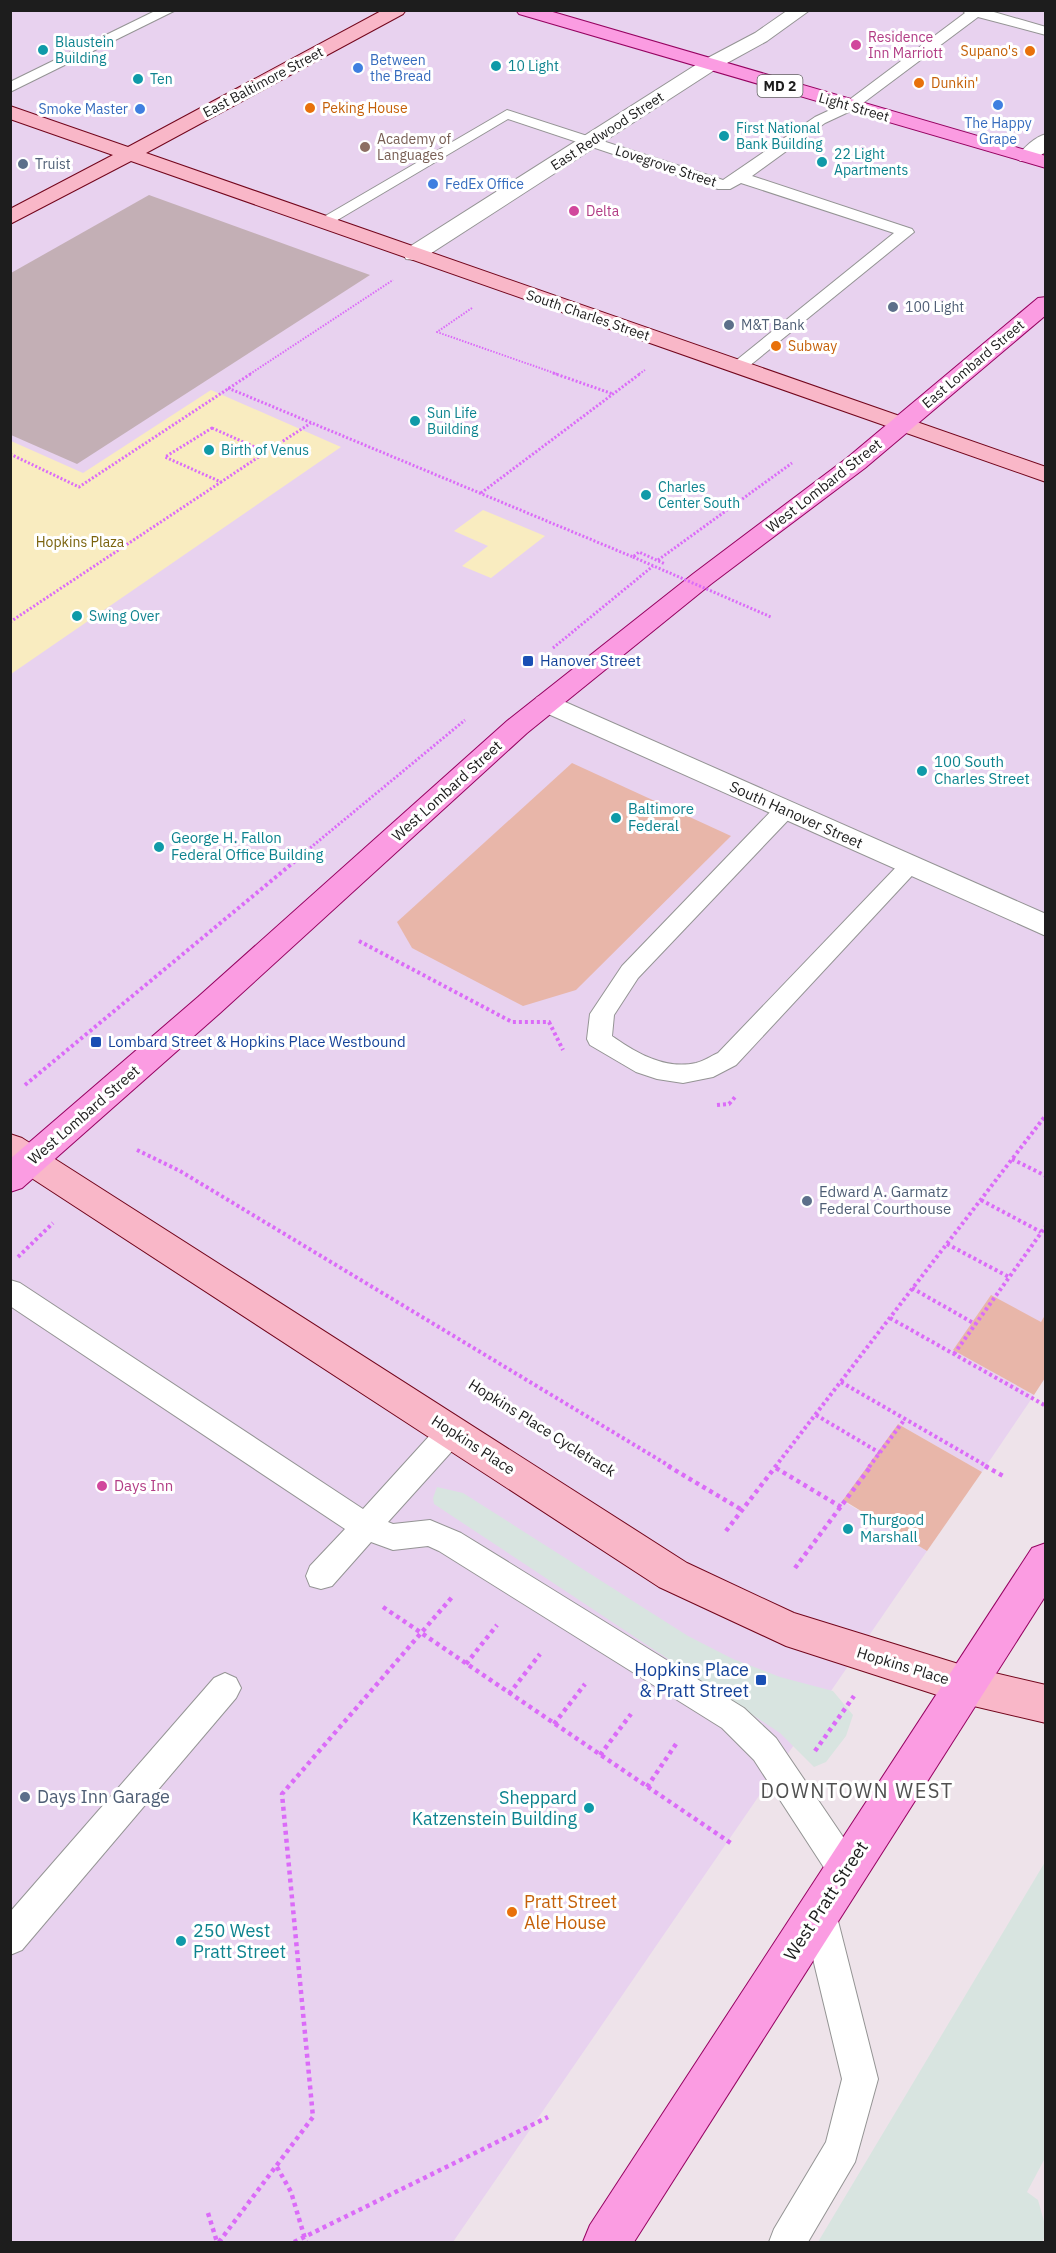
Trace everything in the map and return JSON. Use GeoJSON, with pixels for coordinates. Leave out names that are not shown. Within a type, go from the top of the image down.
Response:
{"type":"FeatureCollection","features":[{"type":"Feature","properties":{"kind":"main road","name":"East Baltimore Street"},"geometry":{"type":"LineString","coordinates":[[10,218],[397,10]]}},
{"type":"Feature","properties":{"kind":"main road","name":"Light Street"},"geometry":{"type":"LineString","coordinates":[[525,10],[1036,160]]}},
{"type":"Feature","properties":{"kind":"main road","name":"South Charles Street"},"geometry":{"type":"LineString","coordinates":[[10,111],[1046,475]]}},
{"type":"Feature","properties":{"kind":"main road","name":"East Lombard Street"},"geometry":{"type":"LineString","coordinates":[[900,424],[1046,303]]}},
{"type":"Feature","properties":{"kind":"main road","name":"West Lombard Street"},"geometry":{"type":"LineString","coordinates":[[18,1162],[547,703],[702,579],[856,463],[900,424]]}},
{"type":"Feature","properties":{"kind":"main road","name":"Hopkins Place"},"geometry":{"type":"LineString","coordinates":[[18,1162],[452,1431],[673,1575],[786,1628],[965,1685],[1046,1704]]}},
{"type":"Feature","properties":{"kind":"main road","name":"West Pratt Street"},"geometry":{"type":"LineString","coordinates":[[607,2242],[1046,1560]]}},
{"type":"Feature","properties":{"kind":"street","name":"East Redwood Street"},"geometry":{"type":"LineString","coordinates":[[420,256],[709,65],[761,37],[801,10]]}},
{"type":"Feature","properties":{"kind":"street"},"geometry":{"type":"LineString","coordinates":[[1036,160],[1046,140]]}},
{"type":"Feature","properties":{"kind":"street","name":"South Hanover Street"},"geometry":{"type":"LineString","coordinates":[[547,703],[1046,926]]}},
{"type":"Feature","properties":{"kind":"lane"},"geometry":{"type":"LineString","coordinates":[[10,88],[169,10]]}},
{"type":"Feature","properties":{"kind":"lane"},"geometry":{"type":"LineString","coordinates":[[740,177],[820,120],[850,106],[973,11],[1046,31]]}},
{"type":"Feature","properties":{"kind":"lane","name":"Lovegrove Street"},"geometry":{"type":"LineString","coordinates":[[322,222],[507,114],[724,186],[740,177]]}},
{"type":"Feature","properties":{"kind":"lane"},"geometry":{"type":"LineString","coordinates":[[737,367],[906,232],[740,177]]}},
{"type":"Feature","properties":{"kind":"lane"},"geometry":{"type":"LineString","coordinates":[[785,810],[630,972],[602,1014],[599,1039],[627,1059],[665,1072],[698,1072],[727,1059],[910,866]]}},
{"type":"Feature","properties":{"kind":"lane"},"geometry":{"type":"LineString","coordinates":[[10,1291],[366,1527],[393,1537],[430,1533],[450,1542],[733,1719],[765,1749],[846,1871]]}},
{"type":"Feature","properties":{"kind":"lane"},"geometry":{"type":"LineString","coordinates":[[321,1576],[452,1431]]}},
{"type":"Feature","properties":{"kind":"lane"},"geometry":{"type":"LineString","coordinates":[[10,1938],[225,1688]]}},
{"type":"Feature","properties":{"kind":"lane"},"geometry":{"type":"LineString","coordinates":[[787,2242],[842,2149],[860,2079],[819,1913]]}},
{"type":"Feature","properties":{"kind":"path"},"geometry":{"type":"LineString","coordinates":[[10,454],[79,487],[420,256]]}},
{"type":"Feature","properties":{"kind":"path"},"geometry":{"type":"LineString","coordinates":[[466,302],[476,306],[437,332],[613,394]]}},
{"type":"Feature","properties":{"kind":"path"},"geometry":{"type":"LineString","coordinates":[[480,493],[677,346]]}},
{"type":"Feature","properties":{"kind":"path"},"geometry":{"type":"LineString","coordinates":[[228,388],[771,617]]}},
{"type":"Feature","properties":{"kind":"path"},"geometry":{"type":"LineString","coordinates":[[10,622],[311,423]]}},
{"type":"Feature","properties":{"kind":"path"},"geometry":{"type":"LineString","coordinates":[[221,482],[165,457],[212,428],[266,452]]}},
{"type":"Feature","properties":{"kind":"path"},"geometry":{"type":"LineString","coordinates":[[10,458],[15,456]]}},
{"type":"Feature","properties":{"kind":"path"},"geometry":{"type":"LineString","coordinates":[[633,557],[639,552],[658,560],[792,463]]}},
{"type":"Feature","properties":{"kind":"path"},"geometry":{"type":"LineString","coordinates":[[552,649],[653,566]]}},
{"type":"Feature","properties":{"kind":"path"},"geometry":{"type":"LineString","coordinates":[[25,1085],[468,717]]}},
{"type":"Feature","properties":{"kind":"path"},"geometry":{"type":"LineString","coordinates":[[726,1532],[1045,1118]]}},
{"type":"Feature","properties":{"kind":"path"},"geometry":{"type":"LineString","coordinates":[[136,1150],[180,1170],[742,1510]]}},
{"type":"Feature","properties":{"kind":"path"},"geometry":{"type":"LineString","coordinates":[[1012,1159],[1046,1176]]}},
{"type":"Feature","properties":{"kind":"path"},"geometry":{"type":"LineString","coordinates":[[981,1200],[1041,1232]]}},
{"type":"Feature","properties":{"kind":"path"},"geometry":{"type":"LineString","coordinates":[[10,1264],[59,1218]]}},
{"type":"Feature","properties":{"kind":"path"},"geometry":{"type":"LineString","coordinates":[[954,1354],[1046,1226]]}},
{"type":"Feature","properties":{"kind":"path"},"geometry":{"type":"LineString","coordinates":[[947,1244],[1009,1277]]}},
{"type":"Feature","properties":{"kind":"path"},"geometry":{"type":"LineString","coordinates":[[912,1288],[975,1324]]}},
{"type":"Feature","properties":{"kind":"path"},"geometry":{"type":"LineString","coordinates":[[890,1318],[1046,1406]]}},
{"type":"Feature","properties":{"kind":"path"},"geometry":{"type":"LineString","coordinates":[[841,1382],[1005,1477]]}},
{"type":"Feature","properties":{"kind":"path"},"geometry":{"type":"LineString","coordinates":[[816,1415],[880,1453]]}},
{"type":"Feature","properties":{"kind":"path"},"geometry":{"type":"LineString","coordinates":[[795,1568],[905,1419]]}},
{"type":"Feature","properties":{"kind":"path"},"geometry":{"type":"LineString","coordinates":[[776,1468],[841,1507]]}},
{"type":"Feature","properties":{"kind":"path"},"geometry":{"type":"LineString","coordinates":[[218,2242],[313,2117],[282,1794],[453,1596]]}},
{"type":"Feature","properties":{"kind":"path"},"geometry":{"type":"LineString","coordinates":[[383,1607],[732,1844]]}},
{"type":"Feature","properties":{"kind":"path"},"geometry":{"type":"LineString","coordinates":[[466,1664],[497,1625]]}},
{"type":"Feature","properties":{"kind":"path"},"geometry":{"type":"LineString","coordinates":[[509,1694],[540,1654]]}},
{"type":"Feature","properties":{"kind":"path"},"geometry":{"type":"LineString","coordinates":[[554,1724],[585,1684]]}},
{"type":"Feature","properties":{"kind":"path"},"geometry":{"type":"LineString","coordinates":[[600,1755],[631,1714]]}},
{"type":"Feature","properties":{"kind":"path"},"geometry":{"type":"LineString","coordinates":[[647,1787],[676,1744]]}},
{"type":"Feature","properties":{"kind":"path"},"geometry":{"type":"LineString","coordinates":[[294,2242],[305,2240],[548,2116]]}},
{"type":"Feature","properties":{"kind":"path"},"geometry":{"type":"LineString","coordinates":[[277,2167],[282,2172],[291,2193],[305,2240]]}},
{"type":"Feature","properties":{"kind":"path"},"geometry":{"type":"LineString","coordinates":[[208,2213],[218,2242]]}},
{"type":"Feature","properties":{"kind":"shaded area"},"geometry":{"type":"Polygon","coordinates":[[[11,11],[1045,11],[1045,1315],[1041,1322],[953,1349],[1034,1395],[982,1472],[898,1424],[843,1501],[927,1551],[453,2242],[11,2242],[11,11]]]}},
{"type":"Feature","properties":{"kind":"shaded area"},"geometry":{"type":"Polygon","coordinates":[[[149,195],[370,275],[77,464],[11,435],[11,273],[149,195]]]}},
{"type":"Feature","properties":{"kind":"shaded area"},"geometry":{"type":"Polygon","coordinates":[[[572,763],[731,836],[576,990],[523,1006],[412,948],[397,922],[572,763]]]}},
{"type":"Feature","properties":{"kind":"shaded area"},"geometry":{"type":"Polygon","coordinates":[[[991,1295],[1041,1322],[1045,1315],[1045,1378],[1034,1395],[953,1350],[991,1295]]]}},
{"type":"Feature","properties":{"kind":"shaded area"},"geometry":{"type":"Polygon","coordinates":[[[898,1424],[982,1472],[927,1551],[843,1500],[898,1424]]]}},
{"type":"Feature","properties":{"kind":"shaded area"},"geometry":{"type":"Polygon","coordinates":[[[437,1487],[463,1493],[688,1636],[733,1659],[780,1677],[833,1691],[853,1715],[846,1736],[826,1762],[814,1767],[780,1733],[434,1504],[433,1498],[437,1487]]]}},
{"type":"Feature","properties":{"kind":"shaded area"},"geometry":{"type":"Polygon","coordinates":[[[1045,1862],[1045,2158],[1027,2192],[1038,2200],[1045,2225],[1045,2236],[1042,2242],[818,2242],[1045,1862]]]}},
{"type":"Feature","properties":{"kind":"green space","name":"Hopkins Plaza"},"geometry":{"type":"Polygon","coordinates":[[[211,390],[341,447],[11,674],[11,441],[83,473],[211,390]]]}},
{"type":"Feature","properties":{"kind":"green space"},"geometry":{"type":"Polygon","coordinates":[[[483,510],[545,536],[491,578],[462,566],[488,546],[454,531],[483,510]]]}},
{"type":"Feature","properties":{"kind":"place","name":"Residence Inn Marriott"},"geometry":{"type":"Point","coordinates":[856,45]}},
{"type":"Feature","properties":{"kind":"place","name":"Blaustein Building"},"geometry":{"type":"Point","coordinates":[43,50]}},
{"type":"Feature","properties":{"kind":"place","name":"Supano's"},"geometry":{"type":"Point","coordinates":[1030,51]}},
{"type":"Feature","properties":{"kind":"place","name":"10 Light"},"geometry":{"type":"Point","coordinates":[496,66]}},
{"type":"Feature","properties":{"kind":"place","name":"Between the Bread"},"geometry":{"type":"Point","coordinates":[358,68]}},
{"type":"Feature","properties":{"kind":"place","name":"Ten"},"geometry":{"type":"Point","coordinates":[138,79]}},
{"type":"Feature","properties":{"kind":"place","name":"Dunkin'"},"geometry":{"type":"Point","coordinates":[919,83]}},
{"type":"Feature","properties":{"kind":"place","name":"The Happy Grape"},"geometry":{"type":"Point","coordinates":[998,105]}},
{"type":"Feature","properties":{"kind":"place","name":"Peking House"},"geometry":{"type":"Point","coordinates":[310,108]}},
{"type":"Feature","properties":{"kind":"place","name":"Smoke Master"},"geometry":{"type":"Point","coordinates":[140,109]}},
{"type":"Feature","properties":{"kind":"place","name":"First National Bank Building"},"geometry":{"type":"Point","coordinates":[724,136]}},
{"type":"Feature","properties":{"kind":"place","name":"Academy of Languages"},"geometry":{"type":"Point","coordinates":[365,147]}},
{"type":"Feature","properties":{"kind":"place","name":"22 Light Apartments"},"geometry":{"type":"Point","coordinates":[822,162]}},
{"type":"Feature","properties":{"kind":"place","name":"Truist"},"geometry":{"type":"Point","coordinates":[23,164]}},
{"type":"Feature","properties":{"kind":"place","name":"FedEx Office"},"geometry":{"type":"Point","coordinates":[433,184]}},
{"type":"Feature","properties":{"kind":"place","name":"Delta"},"geometry":{"type":"Point","coordinates":[574,211]}},
{"type":"Feature","properties":{"kind":"place","name":"100 Light"},"geometry":{"type":"Point","coordinates":[893,307]}},
{"type":"Feature","properties":{"kind":"place","name":"M&T Bank"},"geometry":{"type":"Point","coordinates":[729,325]}},
{"type":"Feature","properties":{"kind":"place","name":"Subway"},"geometry":{"type":"Point","coordinates":[776,346]}},
{"type":"Feature","properties":{"kind":"place","name":"Sun Life Building"},"geometry":{"type":"Point","coordinates":[415,421]}},
{"type":"Feature","properties":{"kind":"place","name":"Birth of Venus"},"geometry":{"type":"Point","coordinates":[209,450]}},
{"type":"Feature","properties":{"kind":"place","name":"Charles Center South"},"geometry":{"type":"Point","coordinates":[646,495]}},
{"type":"Feature","properties":{"kind":"place","name":"Swing Over"},"geometry":{"type":"Point","coordinates":[77,616]}},
{"type":"Feature","properties":{"kind":"place","name":"Hanover Street"},"geometry":{"type":"Point","coordinates":[528,661]}},
{"type":"Feature","properties":{"kind":"place","name":"100 South Charles Street"},"geometry":{"type":"Point","coordinates":[922,771]}},
{"type":"Feature","properties":{"kind":"place","name":"Baltimore Federal"},"geometry":{"type":"Point","coordinates":[616,818]}},
{"type":"Feature","properties":{"kind":"place","name":"George H. Fallon Federal Office Building"},"geometry":{"type":"Point","coordinates":[159,847]}},
{"type":"Feature","properties":{"kind":"place","name":"Lombard Street & Hopkins Place Westbound"},"geometry":{"type":"Point","coordinates":[96,1042]}},
{"type":"Feature","properties":{"kind":"place","name":"Edward A. Garmatz Federal Courthouse"},"geometry":{"type":"Point","coordinates":[807,1201]}},
{"type":"Feature","properties":{"kind":"place","name":"Days Inn"},"geometry":{"type":"Point","coordinates":[102,1486]}},
{"type":"Feature","properties":{"kind":"place","name":"Thurgood Marshall"},"geometry":{"type":"Point","coordinates":[848,1529]}},
{"type":"Feature","properties":{"kind":"place","name":"Hopkins Place & Pratt Street"},"geometry":{"type":"Point","coordinates":[761,1680]}},
{"type":"Feature","properties":{"kind":"place","name":"Days Inn Garage"},"geometry":{"type":"Point","coordinates":[25,1797]}},
{"type":"Feature","properties":{"kind":"place","name":"Sheppard Katzenstein Building"},"geometry":{"type":"Point","coordinates":[589,1808]}},
{"type":"Feature","properties":{"kind":"place","name":"Pratt Street Ale House"},"geometry":{"type":"Point","coordinates":[512,1912]}},
{"type":"Feature","properties":{"kind":"place","name":"250 West Pratt Street"},"geometry":{"type":"Point","coordinates":[181,1941]}},
{"type":"Feature","properties":{"kind":"district","name":"DOWNTOWN WEST"},"geometry":{"type":"Point","coordinates":[857,1791]}}]}
